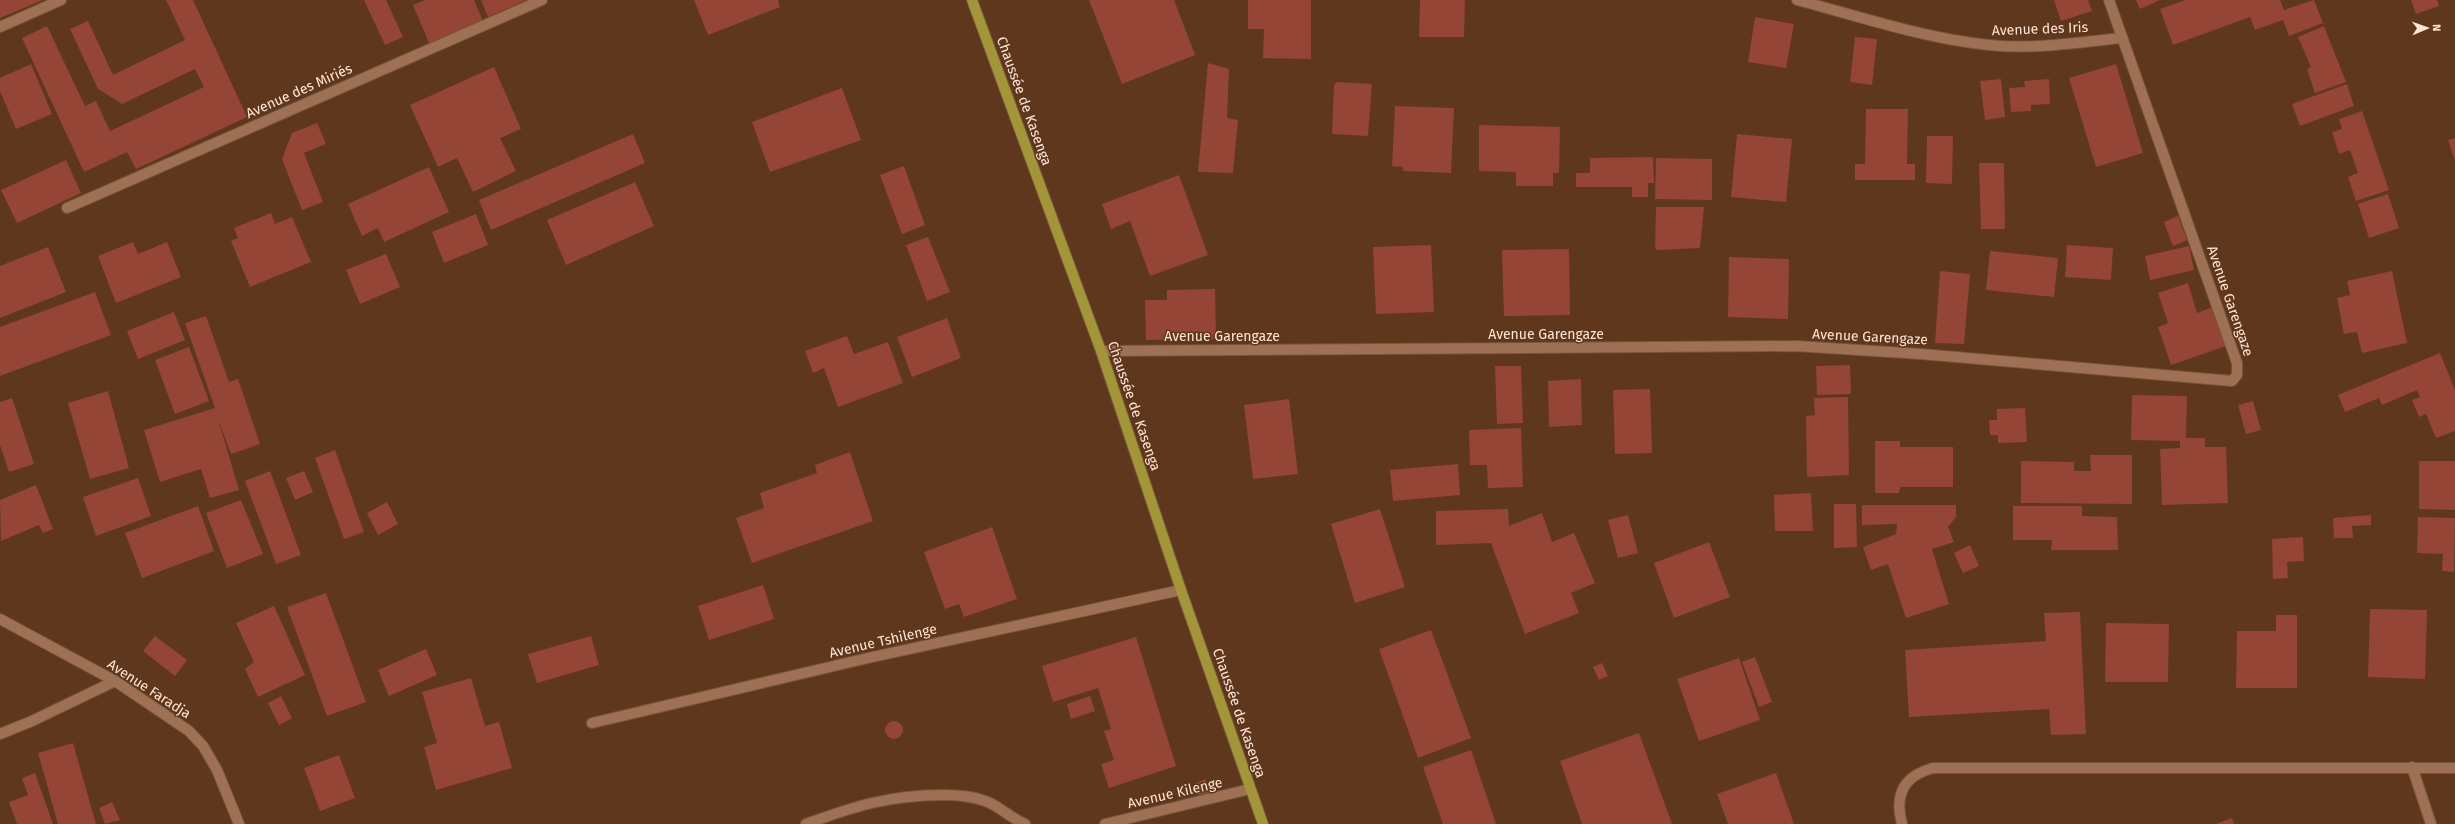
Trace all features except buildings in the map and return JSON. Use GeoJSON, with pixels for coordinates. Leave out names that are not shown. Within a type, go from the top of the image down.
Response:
{"type":"FeatureCollection","features":[{"type":"Feature","properties":{"kind":"main road","name":"Chaussée de Kasenga"},"geometry":{"type":"LineString","coordinates":[[972,0],[1101,352],[1181,590],[1263,824]]}},
{"type":"Feature","properties":{"kind":"street"},"geometry":{"type":"LineString","coordinates":[[0,27],[61,0]]}},
{"type":"Feature","properties":{"kind":"street","name":"Avenue des Miriés"},"geometry":{"type":"LineString","coordinates":[[67,208],[542,0]]}},
{"type":"Feature","properties":{"kind":"street","name":"Avenue des Iris"},"geometry":{"type":"LineString","coordinates":[[1797,0],[1938,36],[1990,45],[2026,46],[2122,38]]}},
{"type":"Feature","properties":{"kind":"street","name":"Avenue Garengaze"},"geometry":{"type":"LineString","coordinates":[[1101,352],[1796,346],[1929,354],[2232,381],[2237,375],[2237,363],[2109,0]]}},
{"type":"Feature","properties":{"kind":"street","name":"Avenue Tshilenge"},"geometry":{"type":"LineString","coordinates":[[592,724],[868,658],[1181,590]]}},
{"type":"Feature","properties":{"kind":"street","name":"Avenue Faradja"},"geometry":{"type":"LineString","coordinates":[[0,618],[115,681],[172,718],[204,746],[217,770],[239,824]]}},
{"type":"Feature","properties":{"kind":"street"},"geometry":{"type":"LineString","coordinates":[[0,734],[32,721],[115,681]]}},
{"type":"Feature","properties":{"kind":"street"},"geometry":{"type":"LineString","coordinates":[[2412,767],[2431,824]]}},
{"type":"Feature","properties":{"kind":"street"},"geometry":{"type":"LineString","coordinates":[[1902,824],[1900,803],[1906,783],[1922,771],[1933,768],[2455,768]]}},
{"type":"Feature","properties":{"kind":"street","name":"Avenue Kilenge"},"geometry":{"type":"LineString","coordinates":[[1105,824],[1250,789]]}},
{"type":"Feature","properties":{"kind":"street"},"geometry":{"type":"LineString","coordinates":[[806,824],[861,804],[885,799],[935,795],[975,798],[986,801],[1025,824]]}}]}
